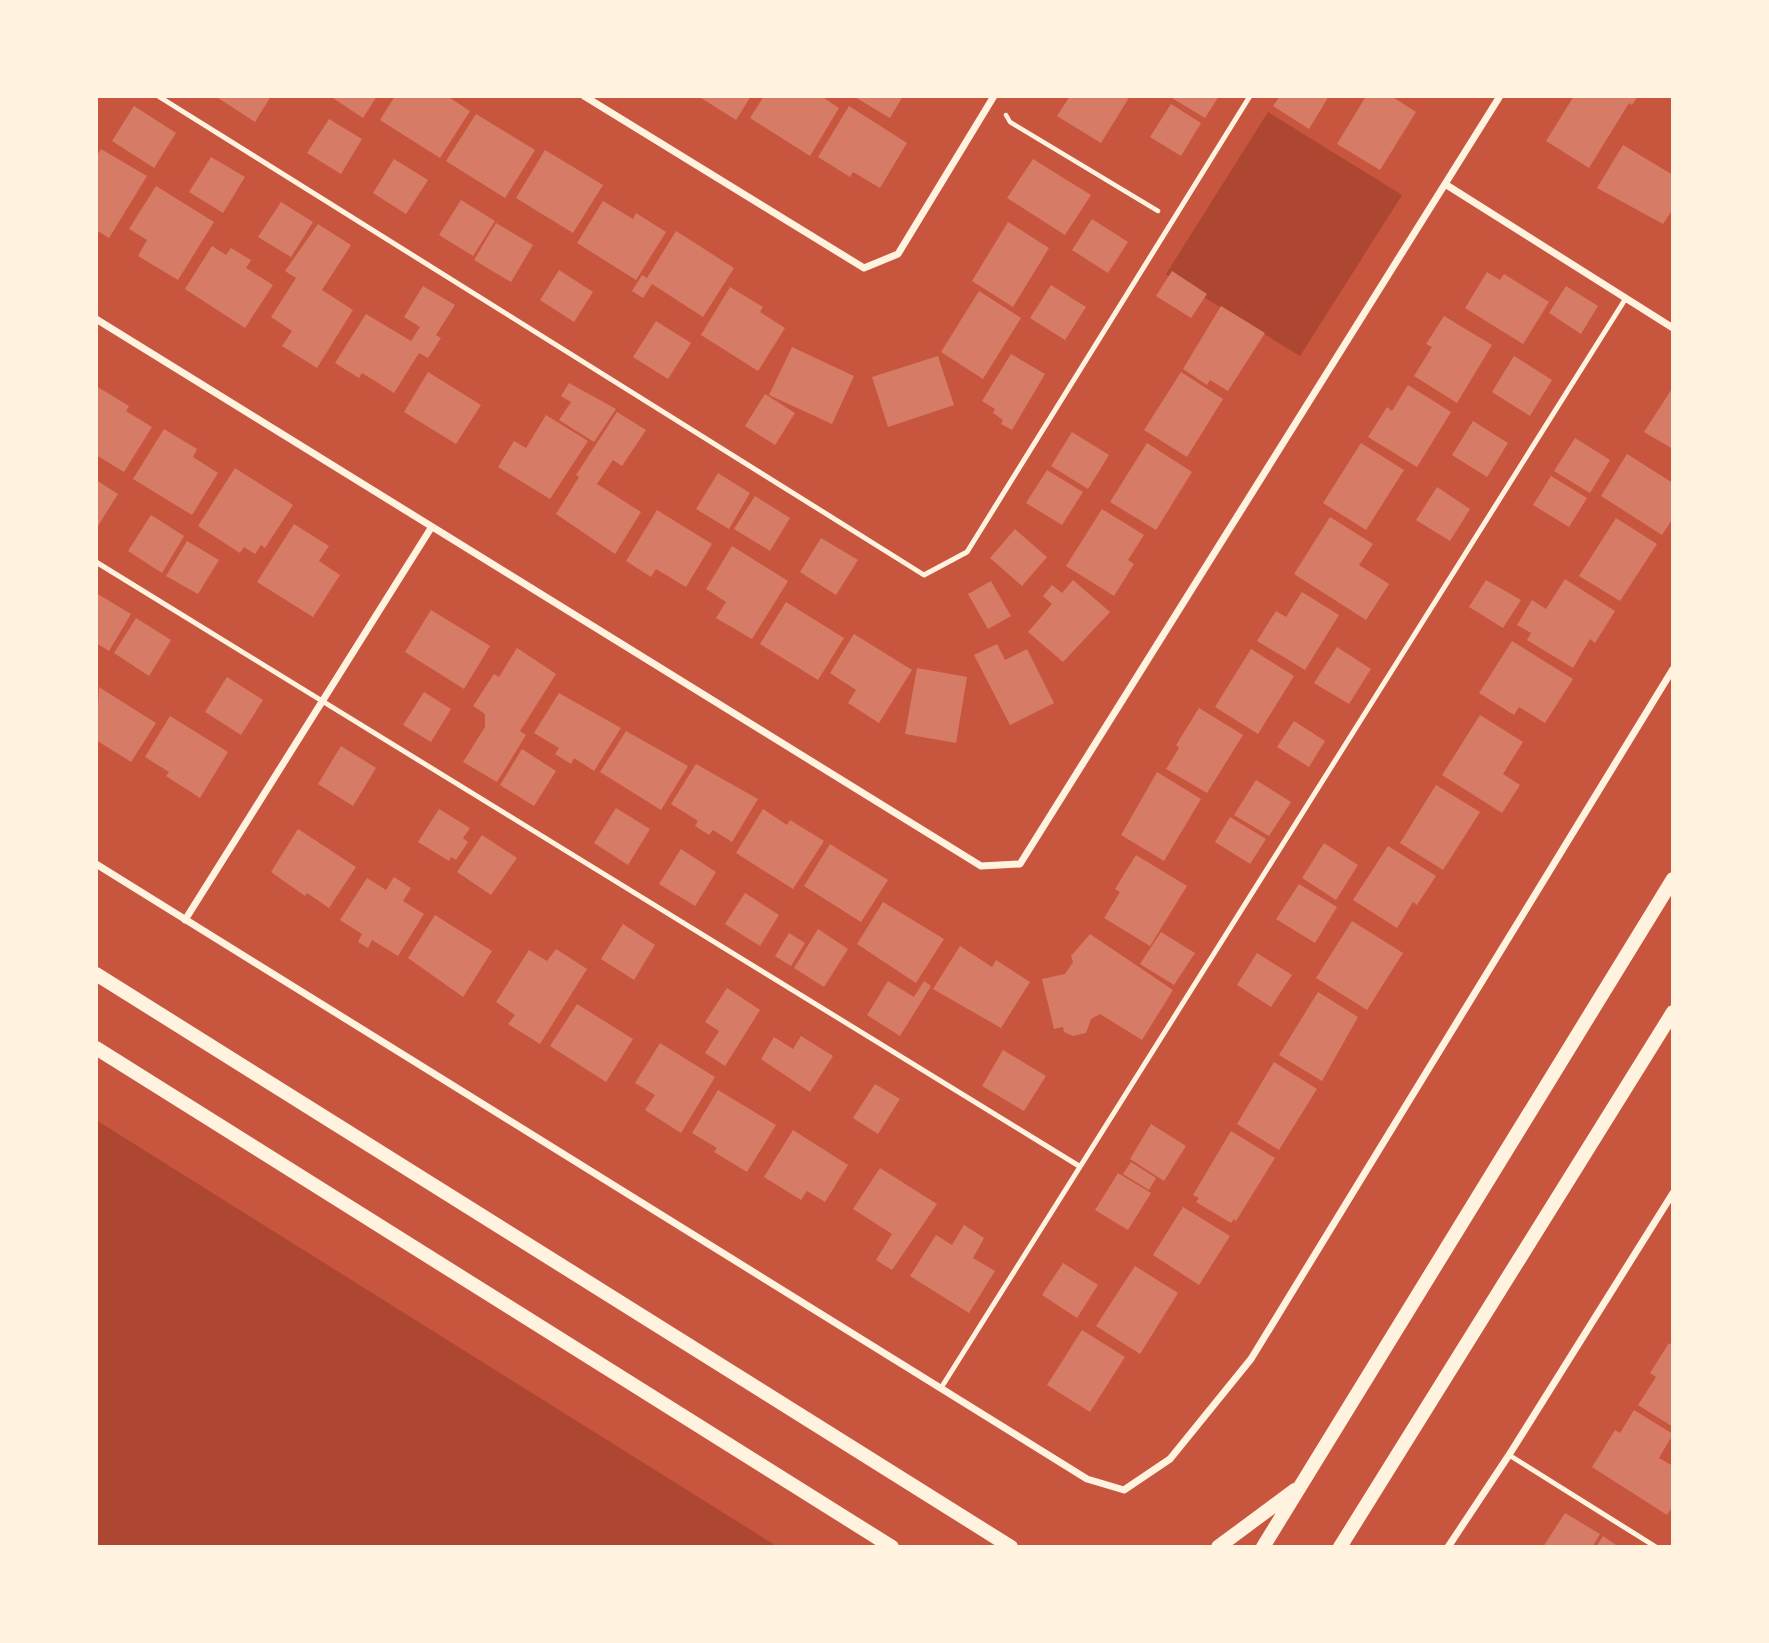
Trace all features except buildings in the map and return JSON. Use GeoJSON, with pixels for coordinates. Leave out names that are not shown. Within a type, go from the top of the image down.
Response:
{"type":"FeatureCollection","features":[{"type":"Feature","properties":{"kind":"main road"},"geometry":{"type":"LineString","coordinates":[[1264,1547],[1673,879]]}},
{"type":"Feature","properties":{"kind":"main road"},"geometry":{"type":"LineString","coordinates":[[96,974],[1011,1547]]}},
{"type":"Feature","properties":{"kind":"main road"},"geometry":{"type":"LineString","coordinates":[[1340,1547],[1673,1012]]}},
{"type":"Feature","properties":{"kind":"main road"},"geometry":{"type":"LineString","coordinates":[[96,1048],[892,1547]]}},
{"type":"Feature","properties":{"kind":"main road"},"geometry":{"type":"LineString","coordinates":[[1218,1547],[1302,1485]]}},
{"type":"Feature","properties":{"kind":"street"},"geometry":{"type":"LineString","coordinates":[[584,96],[864,268],[898,254],[993,97]]}},
{"type":"Feature","properties":{"kind":"street"},"geometry":{"type":"LineString","coordinates":[[96,319],[981,866],[1020,864],[1500,96]]}},
{"type":"Feature","properties":{"kind":"street"},"geometry":{"type":"LineString","coordinates":[[1445,184],[1673,328]]}},
{"type":"Feature","properties":{"kind":"street"},"geometry":{"type":"LineString","coordinates":[[185,920],[432,528]]}},
{"type":"Feature","properties":{"kind":"street"},"geometry":{"type":"LineString","coordinates":[[96,864],[1087,1479],[1124,1490],[1170,1459],[1251,1359],[1673,668]]}},
{"type":"Feature","properties":{"kind":"street"},"geometry":{"type":"LineString","coordinates":[[1448,1547],[1509,1455],[1673,1193]]}},
{"type":"Feature","properties":{"kind":"lane"},"geometry":{"type":"LineString","coordinates":[[158,96],[923,575],[967,552],[1175,221],[1250,96]]}},
{"type":"Feature","properties":{"kind":"lane"},"geometry":{"type":"LineString","coordinates":[[941,1388],[1626,298]]}},
{"type":"Feature","properties":{"kind":"lane"},"geometry":{"type":"LineString","coordinates":[[96,562],[1079,1166]]}},
{"type":"Feature","properties":{"kind":"lane"},"geometry":{"type":"LineString","coordinates":[[1509,1455],[1656,1547]]}},
{"type":"Feature","properties":{"kind":"path"},"geometry":{"type":"LineString","coordinates":[[993,97],[1010,121],[1175,221]]}},
{"type":"Feature","properties":{"kind":"shaded area"},"geometry":{"type":"Polygon","coordinates":[[[1268,112],[1402,195],[1300,356],[1166,274],[1268,112]]]}},
{"type":"Feature","properties":{"kind":"shaded area"},"geometry":{"type":"Polygon","coordinates":[[[96,1120],[778,1547],[96,1547],[96,1120]]]}}]}
